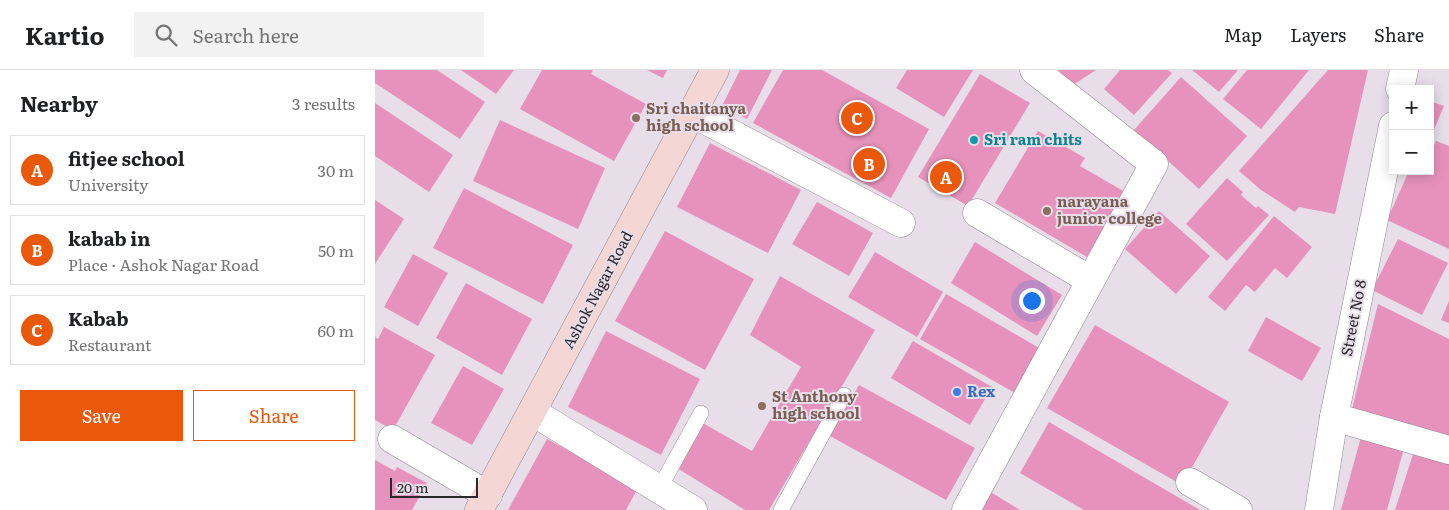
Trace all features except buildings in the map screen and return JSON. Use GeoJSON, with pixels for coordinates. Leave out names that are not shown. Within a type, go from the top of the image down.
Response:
{"type":"FeatureCollection","features":[{"type":"Feature","properties":{"kind":"main road","name":"Ashok Nagar Road"},"geometry":{"type":"LineString","coordinates":[[484,503],[715,70]]}},
{"type":"Feature","properties":{"kind":"street"},"geometry":{"type":"LineString","coordinates":[[966,510],[1154,164],[1034,70]]}},
{"type":"Feature","properties":{"kind":"street"},"geometry":{"type":"LineString","coordinates":[[1401,85],[1404,70]]}},
{"type":"Feature","properties":{"kind":"street"},"geometry":{"type":"LineString","coordinates":[[692,113],[901,223]]}},
{"type":"Feature","properties":{"kind":"street","name":"Street No 8"},"geometry":{"type":"LineString","coordinates":[[1319,510],[1334,416],[1392,130]]}},
{"type":"Feature","properties":{"kind":"street"},"geometry":{"type":"LineString","coordinates":[[977,213],[1090,280]]}},
{"type":"Feature","properties":{"kind":"street"},"geometry":{"type":"LineString","coordinates":[[533,412],[693,510]]}},
{"type":"Feature","properties":{"kind":"street"},"geometry":{"type":"LineString","coordinates":[[1334,416],[1449,450]]}},
{"type":"Feature","properties":{"kind":"street"},"geometry":{"type":"LineString","coordinates":[[392,439],[484,503]]}},
{"type":"Feature","properties":{"kind":"street"},"geometry":{"type":"LineString","coordinates":[[1190,482],[1238,510]]}},
{"type":"Feature","properties":{"kind":"lane"},"geometry":{"type":"LineString","coordinates":[[781,510],[844,395]]}},
{"type":"Feature","properties":{"kind":"lane"},"geometry":{"type":"LineString","coordinates":[[659,489],[701,412]]}},
{"type":"Feature","properties":{"kind":"place","name":"Sri chaitanya high school"},"geometry":{"type":"Point","coordinates":[636,118]}},
{"type":"Feature","properties":{"kind":"place","name":"Kabab"},"geometry":{"type":"Point","coordinates":[857,118]}},
{"type":"Feature","properties":{"kind":"place","name":"Sri ram chits"},"geometry":{"type":"Point","coordinates":[974,140]}},
{"type":"Feature","properties":{"kind":"place","name":"kabab in"},"geometry":{"type":"Point","coordinates":[869,164]}},
{"type":"Feature","properties":{"kind":"place","name":"fitjee school"},"geometry":{"type":"Point","coordinates":[946,177]}},
{"type":"Feature","properties":{"kind":"place","name":"narayana junior college"},"geometry":{"type":"Point","coordinates":[1047,211]}},
{"type":"Feature","properties":{"kind":"place","name":"Rex"},"geometry":{"type":"Point","coordinates":[957,392]}},
{"type":"Feature","properties":{"kind":"place","name":"St Anthony high school"},"geometry":{"type":"Point","coordinates":[762,406]}}]}
